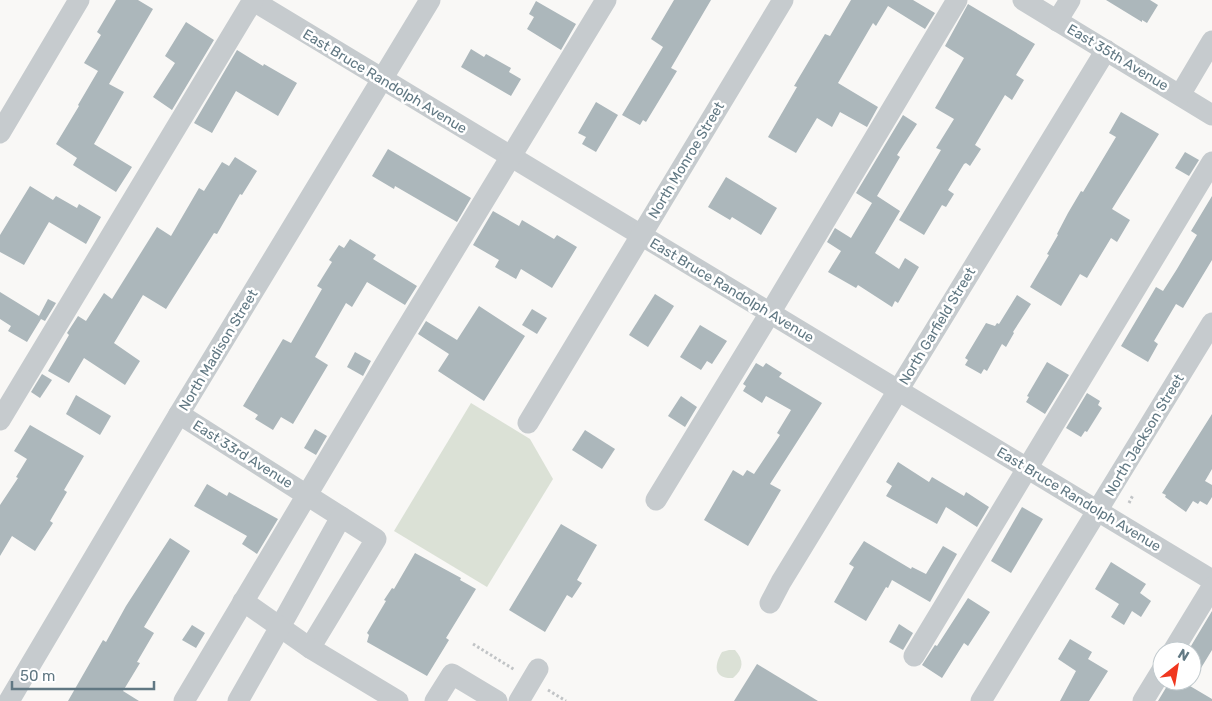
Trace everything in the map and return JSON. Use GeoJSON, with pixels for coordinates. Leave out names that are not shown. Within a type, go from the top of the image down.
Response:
{"type":"FeatureCollection","features":[{"type":"Feature","properties":{"kind":"street"},"geometry":{"type":"LineString","coordinates":[[0,133],[79,0]]}},
{"type":"Feature","properties":{"kind":"street"},"geometry":{"type":"LineString","coordinates":[[0,420],[252,0]]}},
{"type":"Feature","properties":{"kind":"street","name":"East Bruce Randolph Avenue"},"geometry":{"type":"LineString","coordinates":[[252,0],[1212,580]]}},
{"type":"Feature","properties":{"kind":"street","name":"North Madison Street"},"geometry":{"type":"LineString","coordinates":[[9,701],[179,414],[430,0]]}},
{"type":"Feature","properties":{"kind":"street"},"geometry":{"type":"LineString","coordinates":[[184,701],[606,0]]}},
{"type":"Feature","properties":{"kind":"street","name":"North Monroe Street"},"geometry":{"type":"LineString","coordinates":[[528,423],[783,0]]}},
{"type":"Feature","properties":{"kind":"street"},"geometry":{"type":"LineString","coordinates":[[656,500],[957,0]]}},
{"type":"Feature","properties":{"kind":"street","name":"East 35th Avenue"},"geometry":{"type":"LineString","coordinates":[[1023,0],[1212,115]]}},
{"type":"Feature","properties":{"kind":"street"},"geometry":{"type":"LineString","coordinates":[[1057,21],[1070,0]]}},
{"type":"Feature","properties":{"kind":"street"},"geometry":{"type":"LineString","coordinates":[[1180,95],[1212,41]]}},
{"type":"Feature","properties":{"kind":"street","name":"North Garfield Street"},"geometry":{"type":"LineString","coordinates":[[770,603],[781,582],[1106,50]]}},
{"type":"Feature","properties":{"kind":"street"},"geometry":{"type":"LineString","coordinates":[[914,656],[1212,162]]}},
{"type":"Feature","properties":{"kind":"street","name":"North Jackson Street"},"geometry":{"type":"LineString","coordinates":[[987,699],[1212,322]]}},
{"type":"Feature","properties":{"kind":"street","name":"East 33rd Avenue"},"geometry":{"type":"LineString","coordinates":[[179,414],[376,539],[310,648]]}},
{"type":"Feature","properties":{"kind":"street"},"geometry":{"type":"LineString","coordinates":[[238,701],[341,517]]}},
{"type":"Feature","properties":{"kind":"street"},"geometry":{"type":"LineString","coordinates":[[1179,641],[1212,587]]}},
{"type":"Feature","properties":{"kind":"street"},"geometry":{"type":"LineString","coordinates":[[243,601],[310,648],[398,701]]}},
{"type":"Feature","properties":{"kind":"street"},"geometry":{"type":"LineString","coordinates":[[519,701],[538,670]]}},
{"type":"Feature","properties":{"kind":"street"},"geometry":{"type":"LineString","coordinates":[[436,701],[452,674],[497,701]]}},
{"type":"Feature","properties":{"kind":"street"},"geometry":{"type":"LineString","coordinates":[[1143,701],[1152,686]]}},
{"type":"Feature","properties":{"kind":"path"},"geometry":{"type":"LineString","coordinates":[[1128,503],[1134,495]]}},
{"type":"Feature","properties":{"kind":"shaded area"},"geometry":{"type":"Polygon","coordinates":[[[471,403],[530,439],[553,479],[487,587],[394,531],[471,403]]]}},
{"type":"Feature","properties":{"kind":"shaded area"},"geometry":{"type":"Polygon","coordinates":[[[735,650],[742,664],[733,678],[722,676],[717,670],[722,652],[735,650]]]}},
{"type":"Feature","properties":{"kind":"building"},"geometry":{"type":"Polygon","coordinates":[[[116,0],[138,0],[153,9],[109,84],[124,92],[94,144],[132,167],[116,192],[73,165],[77,158],[56,144],[98,71],[84,63],[101,35],[97,32],[116,0]]]}},
{"type":"Feature","properties":{"kind":"building"},"geometry":{"type":"Polygon","coordinates":[[[674,0],[711,0],[671,68],[677,71],[646,122],[643,120],[640,125],[622,115],[663,47],[651,39],[674,0]]]}},
{"type":"Feature","properties":{"kind":"building"},"geometry":{"type":"Polygon","coordinates":[[[851,0],[913,0],[935,13],[925,29],[888,6],[876,26],[873,23],[838,83],[878,107],[867,127],[840,112],[832,127],[817,118],[796,153],[768,137],[797,87],[794,86],[825,34],[830,36],[851,0]]]}},
{"type":"Feature","properties":{"kind":"building"},"geometry":{"type":"Polygon","coordinates":[[[1106,0],[1150,0],[1158,5],[1147,23],[1142,20],[1142,22],[1106,0]]]}},
{"type":"Feature","properties":{"kind":"building"},"geometry":{"type":"Polygon","coordinates":[[[536,1],[576,24],[561,50],[527,29],[534,17],[529,14],[536,1]]]}},
{"type":"Feature","properties":{"kind":"building"},"geometry":{"type":"Polygon","coordinates":[[[968,4],[1035,44],[1016,75],[1024,80],[1012,100],[1005,95],[975,145],[981,149],[970,166],[966,163],[964,164],[948,190],[954,194],[946,207],[942,205],[924,235],[899,220],[941,150],[936,148],[954,119],[935,108],[964,58],[945,46],[968,4]]]}},
{"type":"Feature","properties":{"kind":"building"},"geometry":{"type":"Polygon","coordinates":[[[186,22],[214,40],[172,110],[153,97],[175,63],[165,56],[186,22]]]}},
{"type":"Feature","properties":{"kind":"building"},"geometry":{"type":"Polygon","coordinates":[[[471,49],[484,57],[486,54],[511,68],[509,72],[521,79],[511,96],[461,67],[471,49]]]}},
{"type":"Feature","properties":{"kind":"building"},"geometry":{"type":"Polygon","coordinates":[[[237,50],[297,83],[278,116],[236,91],[212,133],[194,123],[237,50]]]}},
{"type":"Feature","properties":{"kind":"building"},"geometry":{"type":"Polygon","coordinates":[[[596,102],[618,115],[596,152],[582,144],[586,137],[578,133],[596,102]]]}},
{"type":"Feature","properties":{"kind":"building"},"geometry":{"type":"Polygon","coordinates":[[[1121,112],[1159,134],[1112,209],[1130,220],[1117,242],[1111,238],[1087,278],[1080,274],[1061,306],[1030,287],[1049,255],[1047,254],[1068,213],[1116,137],[1109,133],[1121,112]]]}},
{"type":"Feature","properties":{"kind":"building"},"geometry":{"type":"Polygon","coordinates":[[[903,115],[917,124],[897,155],[900,157],[877,196],[900,211],[875,253],[899,269],[905,258],[919,267],[898,303],[895,301],[892,307],[858,285],[856,288],[828,272],[841,251],[827,242],[835,228],[851,238],[872,203],[856,193],[903,115]]]}},
{"type":"Feature","properties":{"kind":"building"},"geometry":{"type":"Polygon","coordinates":[[[388,149],[471,198],[457,222],[395,186],[394,189],[372,176],[388,149]]]}},
{"type":"Feature","properties":{"kind":"building"},"geometry":{"type":"Polygon","coordinates":[[[1185,152],[1199,160],[1189,176],[1175,168],[1185,152]]]}},
{"type":"Feature","properties":{"kind":"building"},"geometry":{"type":"Polygon","coordinates":[[[235,157],[257,171],[242,195],[240,194],[217,234],[214,233],[166,309],[143,295],[114,343],[140,361],[125,385],[84,358],[69,383],[48,371],[69,335],[67,333],[78,316],[86,321],[104,293],[112,299],[157,227],[171,236],[199,188],[204,191],[222,162],[229,166],[235,157]]]}},
{"type":"Feature","properties":{"kind":"building"},"geometry":{"type":"Polygon","coordinates":[[[726,177],[777,208],[761,235],[732,217],[730,220],[708,207],[726,177]]]}},
{"type":"Feature","properties":{"kind":"building"},"geometry":{"type":"Polygon","coordinates":[[[30,186],[53,200],[56,196],[77,208],[79,204],[101,217],[86,244],[49,222],[24,265],[0,252],[0,235],[30,186]]]}},
{"type":"Feature","properties":{"kind":"building"},"geometry":{"type":"Polygon","coordinates":[[[1212,196],[1212,260],[1183,308],[1176,304],[1154,341],[1158,344],[1148,362],[1121,346],[1156,287],[1163,291],[1177,269],[1197,235],[1191,231],[1212,196]]]}},
{"type":"Feature","properties":{"kind":"building"},"geometry":{"type":"Polygon","coordinates":[[[493,211],[519,226],[522,220],[554,239],[557,235],[577,247],[552,288],[521,269],[516,279],[495,267],[499,260],[473,245],[493,211]]]}},
{"type":"Feature","properties":{"kind":"building"},"geometry":{"type":"Polygon","coordinates":[[[350,239],[376,255],[373,259],[417,286],[405,305],[367,282],[352,307],[346,303],[315,357],[328,365],[293,424],[281,417],[273,430],[255,419],[258,415],[243,406],[283,339],[291,343],[322,289],[317,286],[332,262],[329,260],[339,245],[344,248],[350,239]]]}},
{"type":"Feature","properties":{"kind":"building"},"geometry":{"type":"Polygon","coordinates":[[[0,292],[39,316],[48,299],[56,303],[45,321],[41,319],[27,342],[8,331],[11,326],[0,319],[0,292]]]}},
{"type":"Feature","properties":{"kind":"building"},"geometry":{"type":"Polygon","coordinates":[[[655,294],[674,306],[648,347],[629,335],[655,294]]]}},
{"type":"Feature","properties":{"kind":"building"},"geometry":{"type":"Polygon","coordinates":[[[1017,295],[1031,304],[1006,347],[1002,344],[987,371],[984,369],[981,374],[965,365],[968,360],[965,358],[986,323],[995,326],[997,323],[999,324],[1017,295]]]}},
{"type":"Feature","properties":{"kind":"building"},"geometry":{"type":"Polygon","coordinates":[[[479,306],[525,336],[484,401],[438,371],[449,354],[418,334],[426,321],[457,340],[479,306]]]}},
{"type":"Feature","properties":{"kind":"building"},"geometry":{"type":"Polygon","coordinates":[[[532,309],[547,318],[537,334],[522,325],[532,309]]]}},
{"type":"Feature","properties":{"kind":"building"},"geometry":{"type":"Polygon","coordinates":[[[700,325],[727,341],[712,364],[707,361],[701,370],[680,357],[700,325]]]}},
{"type":"Feature","properties":{"kind":"building"},"geometry":{"type":"Polygon","coordinates":[[[355,352],[371,361],[363,376],[347,367],[355,352]]]}},
{"type":"Feature","properties":{"kind":"building"},"geometry":{"type":"Polygon","coordinates":[[[1047,362],[1069,375],[1045,414],[1026,402],[1029,397],[1027,396],[1047,362]]]}},
{"type":"Feature","properties":{"kind":"building"},"geometry":{"type":"Polygon","coordinates":[[[756,363],[763,367],[766,363],[782,373],[779,377],[822,403],[770,484],[781,490],[748,546],[704,520],[733,470],[743,476],[747,470],[754,474],[780,435],[777,433],[791,410],[766,396],[762,403],[743,391],[746,386],[743,384],[756,363]]]}},
{"type":"Feature","properties":{"kind":"building"},"geometry":{"type":"Polygon","coordinates":[[[42,374],[52,380],[40,398],[31,392],[42,374]]]}},
{"type":"Feature","properties":{"kind":"building"},"geometry":{"type":"Polygon","coordinates":[[[1087,393],[1100,401],[1098,405],[1102,408],[1087,432],[1085,431],[1081,437],[1066,428],[1087,393]]]}},
{"type":"Feature","properties":{"kind":"building"},"geometry":{"type":"Polygon","coordinates":[[[76,395],[111,416],[100,435],[66,414],[76,395]]]}},
{"type":"Feature","properties":{"kind":"building"},"geometry":{"type":"Polygon","coordinates":[[[681,396],[697,407],[685,427],[668,416],[681,396]]]}},
{"type":"Feature","properties":{"kind":"building"},"geometry":{"type":"Polygon","coordinates":[[[1212,414],[1212,469],[1205,481],[1212,485],[1212,497],[1207,505],[1200,501],[1198,504],[1193,501],[1186,512],[1162,493],[1212,414]]]}},
{"type":"Feature","properties":{"kind":"building"},"geometry":{"type":"Polygon","coordinates":[[[30,425],[84,456],[64,490],[67,492],[50,521],[53,523],[35,551],[12,536],[0,556],[0,505],[18,478],[16,477],[27,459],[14,451],[30,425]]]}},
{"type":"Feature","properties":{"kind":"building"},"geometry":{"type":"Polygon","coordinates":[[[315,429],[327,436],[316,455],[304,448],[315,429]]]}},
{"type":"Feature","properties":{"kind":"building"},"geometry":{"type":"Polygon","coordinates":[[[585,430],[615,449],[602,469],[572,450],[585,430]]]}},
{"type":"Feature","properties":{"kind":"building"},"geometry":{"type":"Polygon","coordinates":[[[898,462],[929,482],[932,477],[964,496],[966,492],[989,507],[977,527],[946,507],[937,524],[886,496],[892,486],[886,482],[898,462]]]}},
{"type":"Feature","properties":{"kind":"building"},"geometry":{"type":"Polygon","coordinates":[[[207,484],[227,496],[229,492],[278,519],[257,554],[242,544],[247,536],[194,506],[207,484]]]}},
{"type":"Feature","properties":{"kind":"building"},"geometry":{"type":"Polygon","coordinates":[[[1022,507],[1043,519],[1011,573],[991,561],[1022,507]]]}},
{"type":"Feature","properties":{"kind":"building"},"geometry":{"type":"Polygon","coordinates":[[[561,524],[597,545],[577,580],[582,583],[572,598],[567,595],[545,632],[509,610],[561,524]]]}},
{"type":"Feature","properties":{"kind":"building"},"geometry":{"type":"Polygon","coordinates":[[[170,538],[190,551],[144,627],[154,633],[137,662],[140,663],[123,691],[139,701],[68,701],[103,640],[106,642],[126,606],[170,538]]]}},
{"type":"Feature","properties":{"kind":"building"},"geometry":{"type":"Polygon","coordinates":[[[864,541],[911,569],[912,567],[926,574],[943,546],[957,554],[930,602],[892,580],[866,621],[834,602],[854,567],[849,564],[864,541]]]}},
{"type":"Feature","properties":{"kind":"building"},"geometry":{"type":"Polygon","coordinates":[[[415,553],[461,578],[460,580],[476,589],[446,638],[449,640],[427,676],[367,642],[369,635],[367,633],[386,601],[384,600],[392,588],[394,589],[415,553]]]}},
{"type":"Feature","properties":{"kind":"building"},"geometry":{"type":"Polygon","coordinates":[[[1111,562],[1146,584],[1140,593],[1151,601],[1141,617],[1132,611],[1124,625],[1111,617],[1119,604],[1095,589],[1111,562]]]}},
{"type":"Feature","properties":{"kind":"building"},"geometry":{"type":"Polygon","coordinates":[[[968,598],[990,612],[968,646],[964,643],[942,678],[922,665],[935,645],[937,646],[968,598]]]}},
{"type":"Feature","properties":{"kind":"building"},"geometry":{"type":"Polygon","coordinates":[[[1212,611],[1212,650],[1202,666],[1202,641],[1194,641],[1212,611]]]}},
{"type":"Feature","properties":{"kind":"building"},"geometry":{"type":"Polygon","coordinates":[[[899,624],[913,633],[903,650],[889,642],[899,624]]]}},
{"type":"Feature","properties":{"kind":"building"},"geometry":{"type":"Polygon","coordinates":[[[192,625],[205,633],[196,648],[182,640],[192,625]]]}},
{"type":"Feature","properties":{"kind":"building"},"geometry":{"type":"Polygon","coordinates":[[[1070,639],[1092,652],[1088,659],[1108,671],[1089,701],[1060,701],[1076,671],[1058,659],[1070,639]]]}},
{"type":"Feature","properties":{"kind":"building"},"geometry":{"type":"Polygon","coordinates":[[[757,664],[818,701],[734,701],[757,664]]]}},
{"type":"Feature","properties":{"kind":"building"},"geometry":{"type":"Polygon","coordinates":[[[1164,691],[1198,691],[1212,699],[1212,701],[1158,701],[1164,691]]]}}]}
